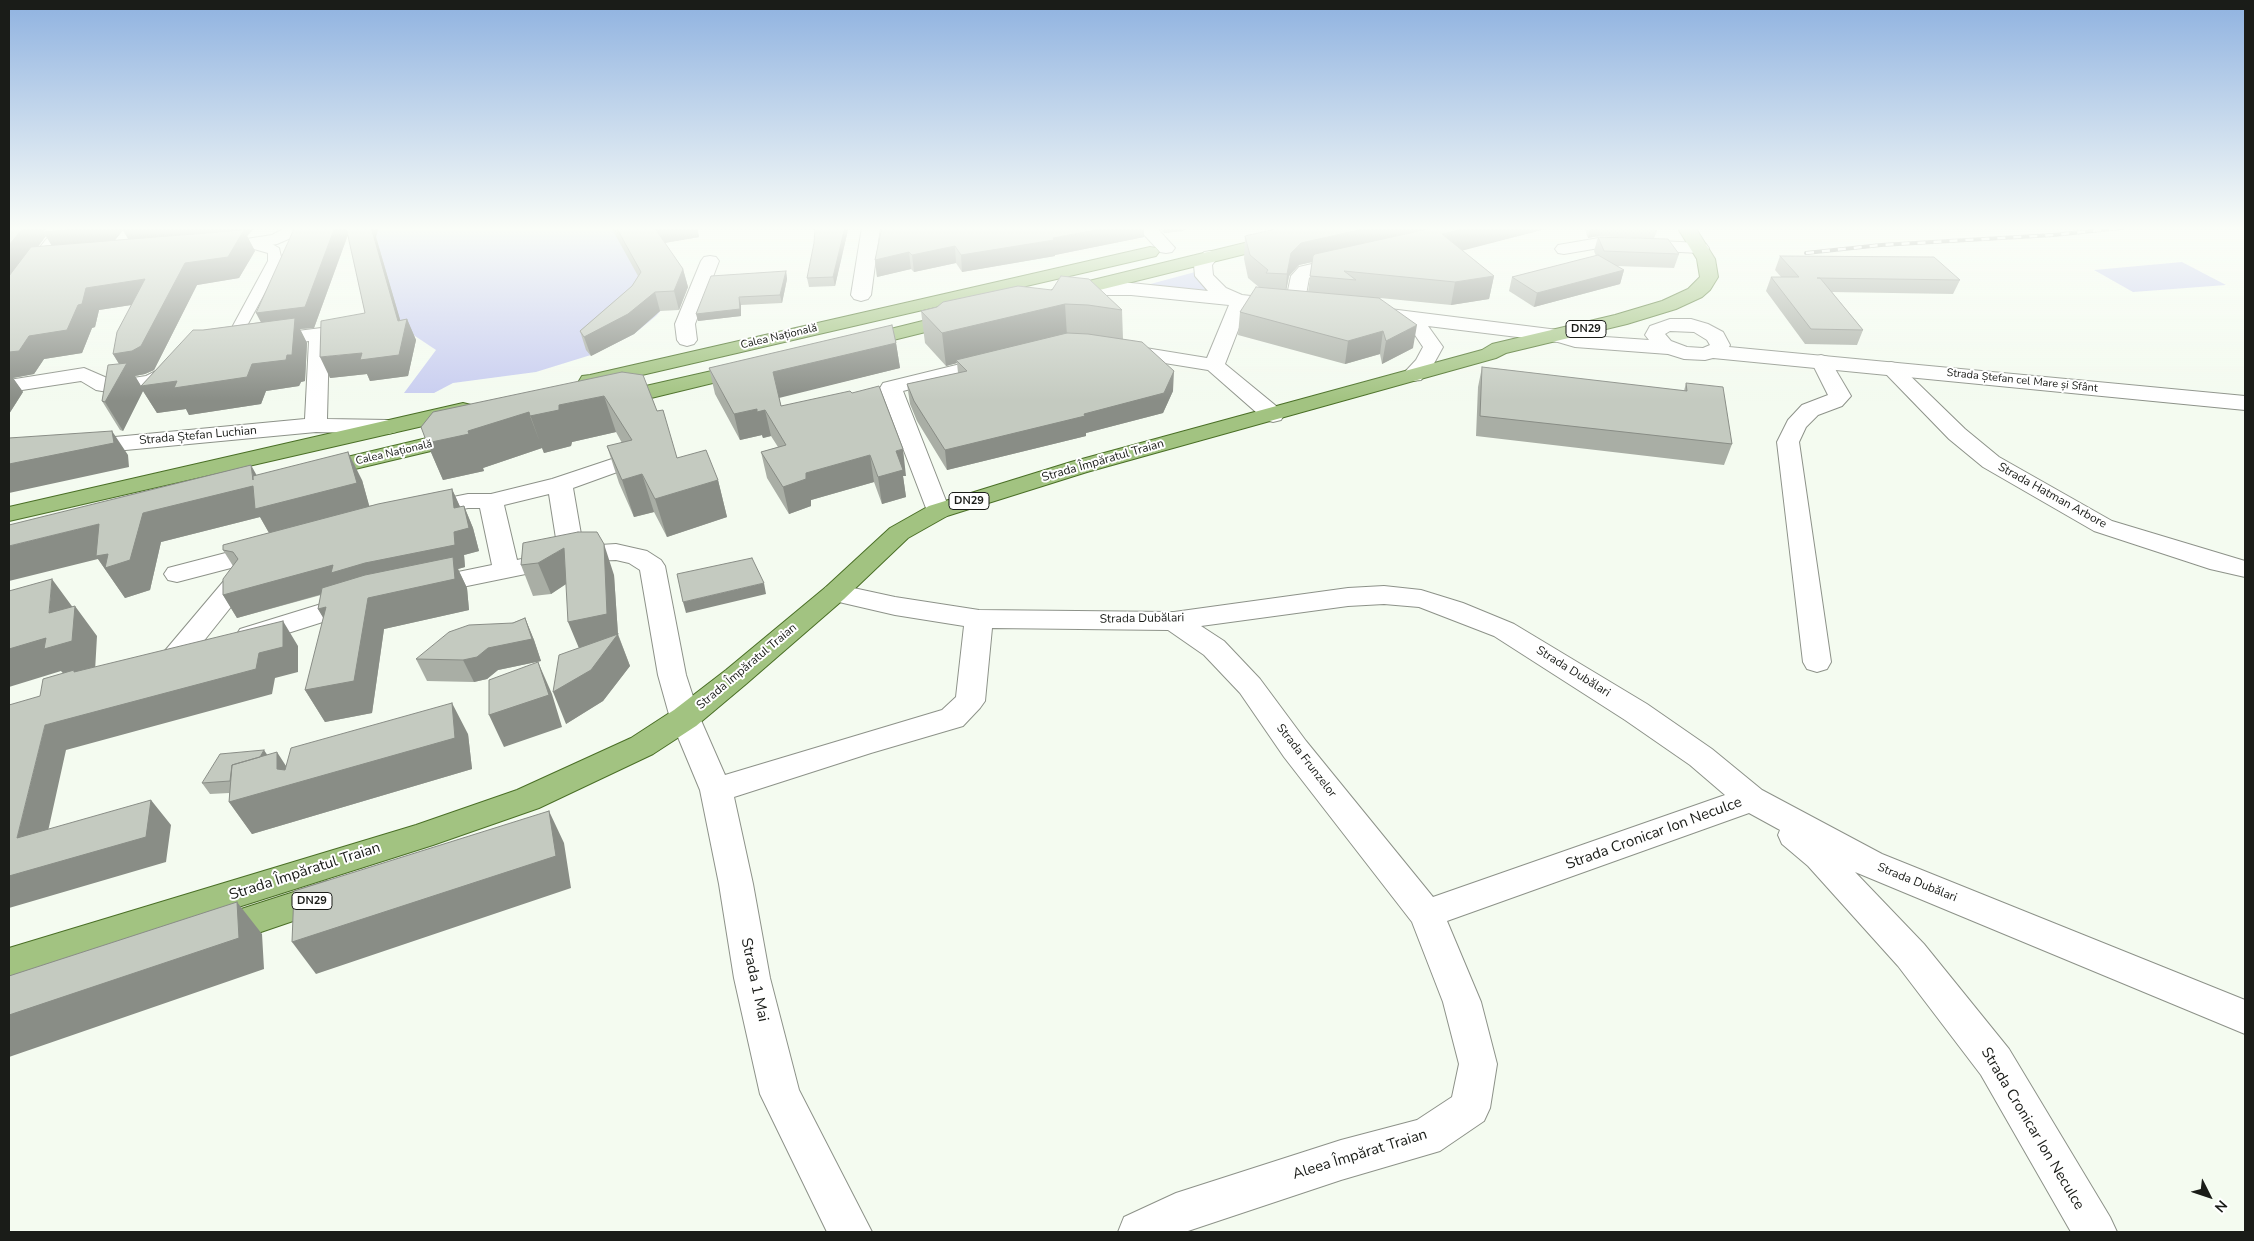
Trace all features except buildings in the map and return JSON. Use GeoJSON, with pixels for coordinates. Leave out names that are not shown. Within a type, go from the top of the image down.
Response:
{"type":"FeatureCollection","features":[{"type":"Feature","properties":{"kind":"main road","name":"Calea Națională"},"geometry":{"type":"LineString","coordinates":[[571,385],[1006,285]]}},
{"type":"Feature","properties":{"kind":"main road"},"geometry":{"type":"LineString","coordinates":[[1042,298],[1095,285]]}},
{"type":"Feature","properties":{"kind":"main road","name":"DN29"},"geometry":{"type":"LineString","coordinates":[[1681,299],[1695,293],[1704,285]]}},
{"type":"Feature","properties":{"kind":"main road","name":"Strada Împăratul Traian"},"geometry":{"type":"LineString","coordinates":[[9,964],[183,912],[421,836],[528,799],[642,746],[685,718],[835,593],[899,533],[938,511],[1079,467],[1490,354],[1499,348],[1558,336],[1620,320],[1681,299]]}},
{"type":"Feature","properties":{"kind":"main road"},"geometry":{"type":"LineString","coordinates":[[842,346],[975,314]]}},
{"type":"Feature","properties":{"kind":"main road","name":"Calea Națională"},"geometry":{"type":"LineString","coordinates":[[595,405],[766,364]]}},
{"type":"Feature","properties":{"kind":"main road"},"geometry":{"type":"LineString","coordinates":[[9,514],[486,405]]}},
{"type":"Feature","properties":{"kind":"main road","name":"Calea Națională"},"geometry":{"type":"LineString","coordinates":[[297,476],[480,433]]}},
{"type":"Feature","properties":{"kind":"main road","name":"Strada Împăratul Traian"},"geometry":{"type":"LineString","coordinates":[[180,944],[427,863],[555,806],[597,767]]}},
{"type":"Feature","properties":{"kind":"street"},"geometry":{"type":"LineString","coordinates":[[9,297],[18,285]]}},
{"type":"Feature","properties":{"kind":"street"},"geometry":{"type":"LineString","coordinates":[[220,347],[260,285]]}},
{"type":"Feature","properties":{"kind":"street"},"geometry":{"type":"LineString","coordinates":[[687,340],[685,324],[701,285]]}},
{"type":"Feature","properties":{"kind":"street"},"geometry":{"type":"LineString","coordinates":[[861,295],[862,285]]}},
{"type":"Feature","properties":{"kind":"street"},"geometry":{"type":"LineString","coordinates":[[1212,285],[1219,292],[1240,301]]}},
{"type":"Feature","properties":{"kind":"street"},"geometry":{"type":"LineString","coordinates":[[1079,289],[1131,289],[1304,307],[1301,285]]}},
{"type":"Feature","properties":{"kind":"street","name":"Strada Ștefan cel Mare și Sfânt"},"geometry":{"type":"LineString","coordinates":[[1681,299],[1706,319],[1715,338]]}},
{"type":"Feature","properties":{"kind":"street"},"geometry":{"type":"LineString","coordinates":[[1214,365],[1240,301]]}},
{"type":"Feature","properties":{"kind":"street","name":"Strada Ștefan cel Mare și Sfânt"},"geometry":{"type":"LineString","coordinates":[[1352,311],[1400,315],[1558,336],[1575,341],[1662,341]]}},
{"type":"Feature","properties":{"kind":"street"},"geometry":{"type":"LineString","coordinates":[[1400,315],[1420,328],[1433,347],[1425,363],[1413,375]]}},
{"type":"Feature","properties":{"kind":"street","name":"Strada Ștefan cel Mare și Sfânt"},"geometry":{"type":"LineString","coordinates":[[1620,320],[1662,341],[1695,354],[1715,338]]}},
{"type":"Feature","properties":{"kind":"street","name":"Strada Ștefan cel Mare și Sfânt"},"geometry":{"type":"LineString","coordinates":[[1662,341],[1657,330],[1662,327],[1691,325],[1715,338],[1741,348],[1810,360],[2245,403]]}},
{"type":"Feature","properties":{"kind":"street"},"geometry":{"type":"LineString","coordinates":[[220,347],[341,332]]}},
{"type":"Feature","properties":{"kind":"street"},"geometry":{"type":"LineString","coordinates":[[316,425],[319,334]]}},
{"type":"Feature","properties":{"kind":"street"},"geometry":{"type":"LineString","coordinates":[[1099,347],[1214,365],[1273,414]]}},
{"type":"Feature","properties":{"kind":"street"},"geometry":{"type":"LineString","coordinates":[[9,386],[84,374],[104,385],[114,387],[151,382],[164,376],[184,350],[188,348]]}},
{"type":"Feature","properties":{"kind":"street"},"geometry":{"type":"LineString","coordinates":[[938,511],[891,388],[1011,357]]}},
{"type":"Feature","properties":{"kind":"street"},"geometry":{"type":"LineString","coordinates":[[1810,360],[1840,396],[1834,401],[1810,410],[1796,425],[1788,442],[1817,662]]}},
{"type":"Feature","properties":{"kind":"street","name":"Strada Hatman Arbore"},"geometry":{"type":"LineString","coordinates":[[1891,368],[1958,434],[1991,462],[2034,487],[2103,526],[2219,563],[2245,569]]}},
{"type":"Feature","properties":{"kind":"street","name":"Strada Ștefan Luchian"},"geometry":{"type":"LineString","coordinates":[[9,454],[316,425],[388,427]]}},
{"type":"Feature","properties":{"kind":"street"},"geometry":{"type":"LineString","coordinates":[[403,513],[468,501],[491,501],[560,484],[612,466]]}},
{"type":"Feature","properties":{"kind":"street"},"geometry":{"type":"LineString","coordinates":[[404,591],[572,557],[560,484]]}},
{"type":"Feature","properties":{"kind":"street"},"geometry":{"type":"LineString","coordinates":[[491,501],[507,571]]}},
{"type":"Feature","properties":{"kind":"street"},"geometry":{"type":"LineString","coordinates":[[177,574],[290,543]]}},
{"type":"Feature","properties":{"kind":"street","name":"Strada 1 Mai"},"geometry":{"type":"LineString","coordinates":[[572,557],[590,553],[616,552],[638,557],[652,566],[672,675],[685,718],[716,790],[736,884],[752,978],[780,1094],[850,1232]]}},
{"type":"Feature","properties":{"kind":"street"},"geometry":{"type":"LineString","coordinates":[[173,660],[237,582]]}},
{"type":"Feature","properties":{"kind":"street","name":"Strada Dubălari"},"geometry":{"type":"LineString","coordinates":[[835,593],[895,606],[978,620],[1174,621],[1348,597],[1384,595],[1420,600],[1453,609],[1504,630],[1636,712],[1700,757],[1751,799],[1870,864],[2245,1017]]}},
{"type":"Feature","properties":{"kind":"street"},"geometry":{"type":"LineString","coordinates":[[145,668],[376,596]]}},
{"type":"Feature","properties":{"kind":"street"},"geometry":{"type":"LineString","coordinates":[[716,790],[764,777],[862,744],[952,718],[970,701],[978,620]]}},
{"type":"Feature","properties":{"kind":"street","name":"Strada Frunzelor"},"geometry":{"type":"LineString","coordinates":[[1174,621],[1214,648],[1250,686],[1295,749],[1426,914]]}},
{"type":"Feature","properties":{"kind":"street","name":"Strada Cronicar Ion Neculce"},"geometry":{"type":"LineString","coordinates":[[1426,914],[1751,799],[1820,857],[1911,955],[1995,1062],[2095,1232]]}},
{"type":"Feature","properties":{"kind":"street","name":"Aleea Împărat Traian"},"geometry":{"type":"LineString","coordinates":[[1140,1232],[1176,1214],[1340,1160],[1426,1137],[1470,1108],[1478,1064],[1462,1002],[1426,914]]}},
{"type":"Feature","properties":{"kind":"shaded area"},"geometry":{"type":"Polygon","coordinates":[[[380,285],[667,285],[672,298],[656,316],[634,334],[594,354],[536,372],[453,383],[434,393],[404,393],[436,350],[403,328],[380,285]]]}},
{"type":"Feature","properties":{"kind":"shaded area"},"geometry":{"type":"Polygon","coordinates":[[[1203,285],[1207,291],[1143,286],[1203,285]]]}},
{"type":"Feature","properties":{"kind":"shaded area"},"geometry":{"type":"Polygon","coordinates":[[[2120,285],[2226,285],[2133,292],[2120,285]]]}}]}
